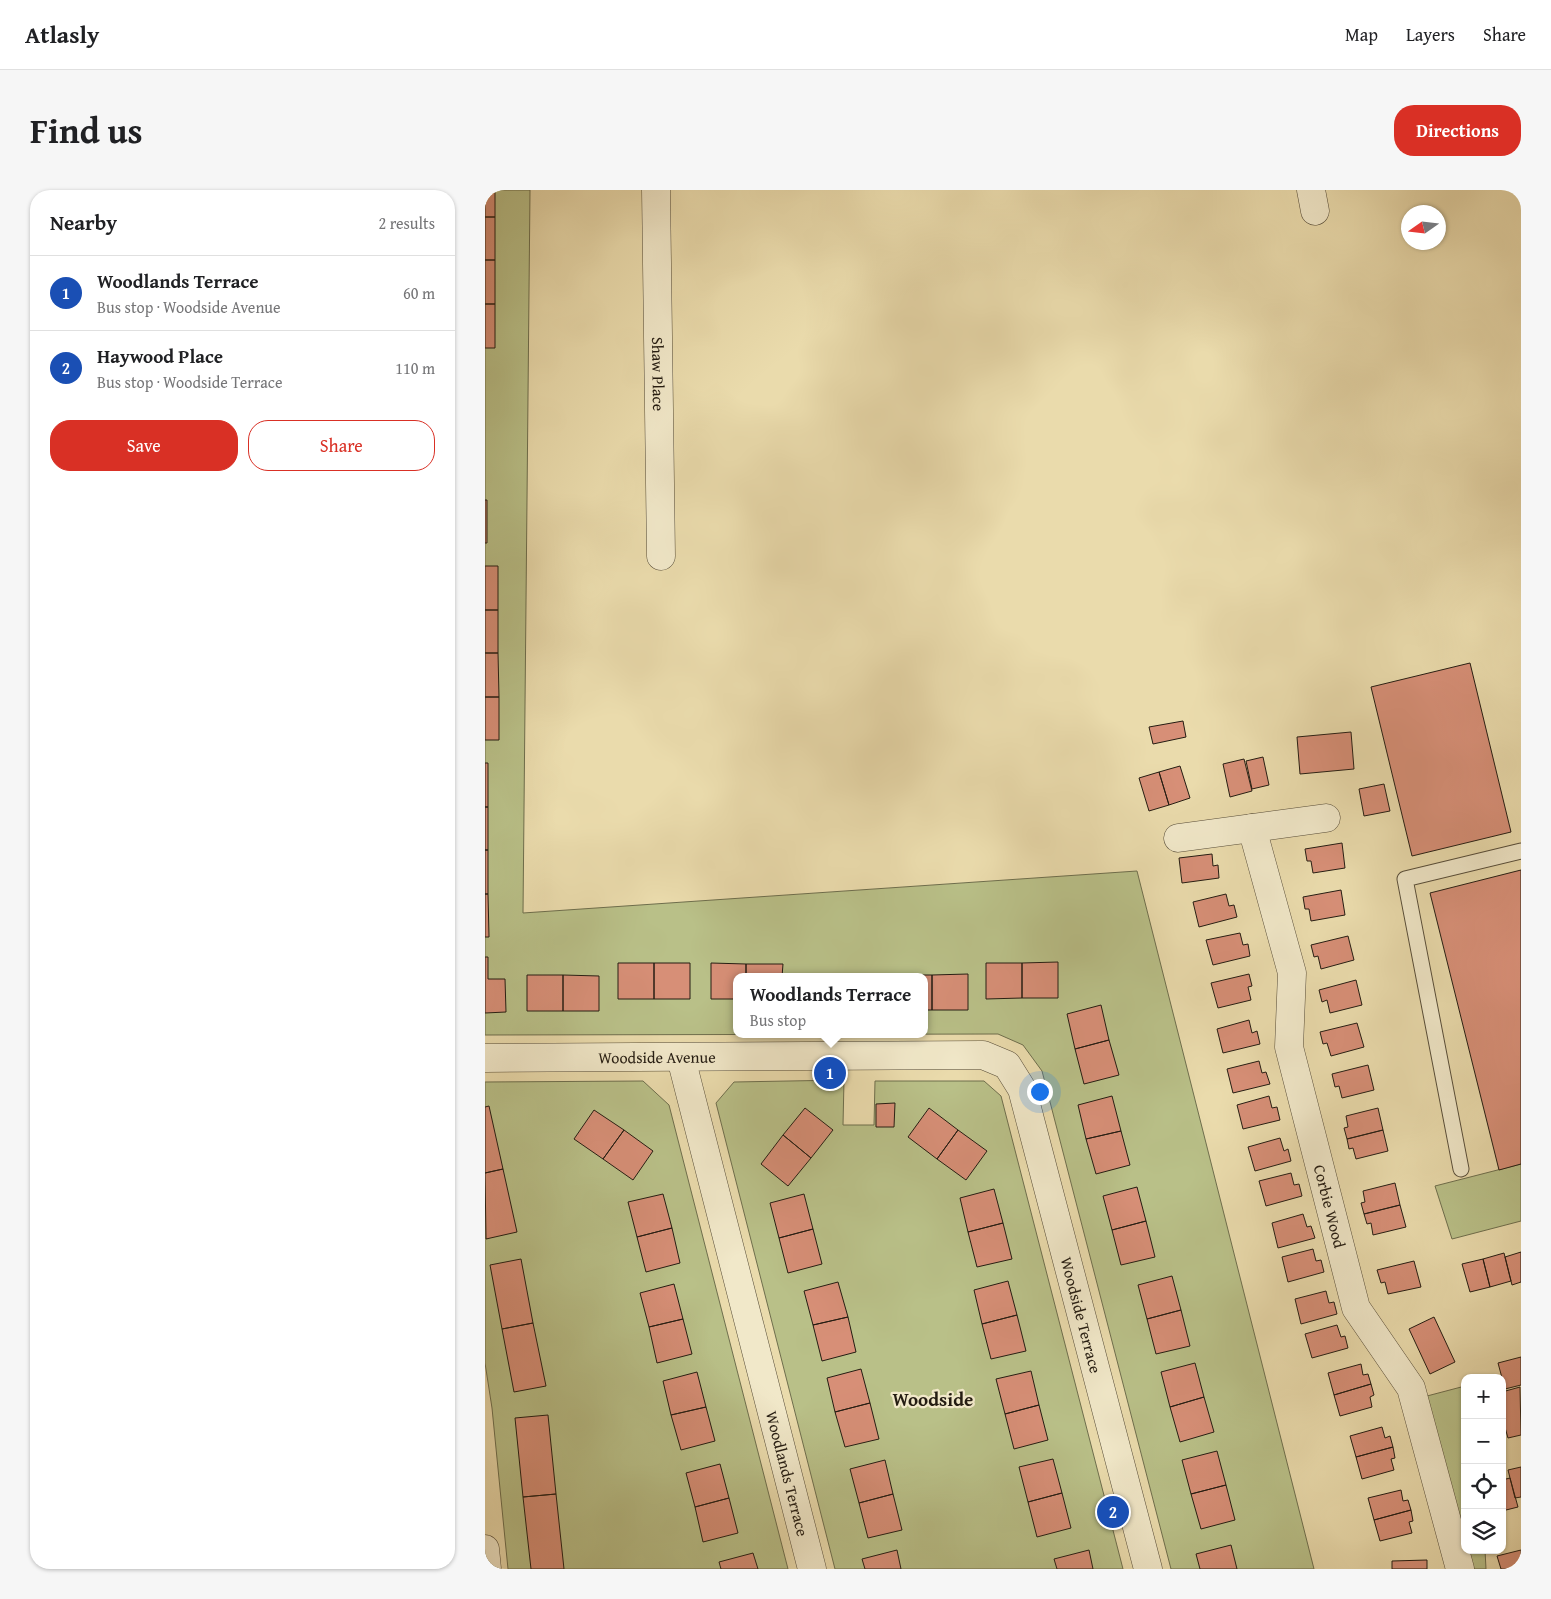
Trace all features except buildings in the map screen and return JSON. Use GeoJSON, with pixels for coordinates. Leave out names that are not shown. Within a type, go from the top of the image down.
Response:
{"type":"FeatureCollection","features":[{"type":"Feature","properties":{"kind":"street","name":"Shaw Place"},"geometry":{"type":"LineString","coordinates":[[656,190],[661,556]]}},
{"type":"Feature","properties":{"kind":"street"},"geometry":{"type":"LineString","coordinates":[[1178,838],[1326,818]]}},
{"type":"Feature","properties":{"kind":"street","name":"Corbie Wood"},"geometry":{"type":"LineString","coordinates":[[1253,828],[1292,973],[1289,1047],[1356,1308],[1411,1388],[1461,1569]]}},
{"type":"Feature","properties":{"kind":"street","name":"Woodside Avenue"},"geometry":{"type":"LineString","coordinates":[[485,1058],[983,1055],[1007,1065]]}},
{"type":"Feature","properties":{"kind":"street","name":"Woodlands Terrace"},"geometry":{"type":"LineString","coordinates":[[681,1058],[812,1569]]}},
{"type":"Feature","properties":{"kind":"street","name":"Woodside Terrace"},"geometry":{"type":"LineString","coordinates":[[1007,1065],[1022,1089],[1148,1569]]}},
{"type":"Feature","properties":{"kind":"street"},"geometry":{"type":"LineString","coordinates":[[485,1550],[487,1569]]}},
{"type":"Feature","properties":{"kind":"lane"},"geometry":{"type":"LineString","coordinates":[[1461,1169],[1405,879],[1521,851]]}},
{"type":"Feature","properties":{"kind":"green space"},"geometry":{"type":"Polygon","coordinates":[[[485,190],[530,190],[523,913],[1137,871],[1314,1569],[1171,1569],[1042,1071],[1023,1045],[998,1034],[928,1034],[928,973],[733,973],[733,1035],[485,1035],[485,190]]]}},
{"type":"Feature","properties":{"kind":"green space"},"geometry":{"type":"Polygon","coordinates":[[[844,1080],[843,1125],[874,1125],[875,1081],[984,1081],[1001,1096],[1123,1569],[835,1569],[716,1103],[734,1082],[844,1080]]]}},
{"type":"Feature","properties":{"kind":"green space"},"geometry":{"type":"Polygon","coordinates":[[[643,1081],[669,1105],[788,1569],[508,1569],[492,1408],[485,1363],[485,1082],[643,1081]]]}},
{"type":"Feature","properties":{"kind":"green space"},"geometry":{"type":"Polygon","coordinates":[[[1521,1164],[1521,1221],[1452,1239],[1435,1186],[1521,1164]]]}},
{"type":"Feature","properties":{"kind":"green space"},"geometry":{"type":"Polygon","coordinates":[[[1461,1387],[1461,1528],[1427,1396],[1461,1387]]]}},
{"type":"Feature","properties":{"kind":"green space"},"geometry":{"type":"Polygon","coordinates":[[[1467,1554],[1485,1554],[1486,1569],[1470,1569],[1467,1554]]]}},
{"type":"Feature","properties":{"kind":"place","name":"Woodlands Terrace"},"geometry":{"type":"Point","coordinates":[830,1073]}},
{"type":"Feature","properties":{"kind":"place","name":"Haywood Place"},"geometry":{"type":"Point","coordinates":[1113,1512]}},
{"type":"Feature","properties":{"kind":"district","name":"Woodside"},"geometry":{"type":"Point","coordinates":[933,1399]}}]}
